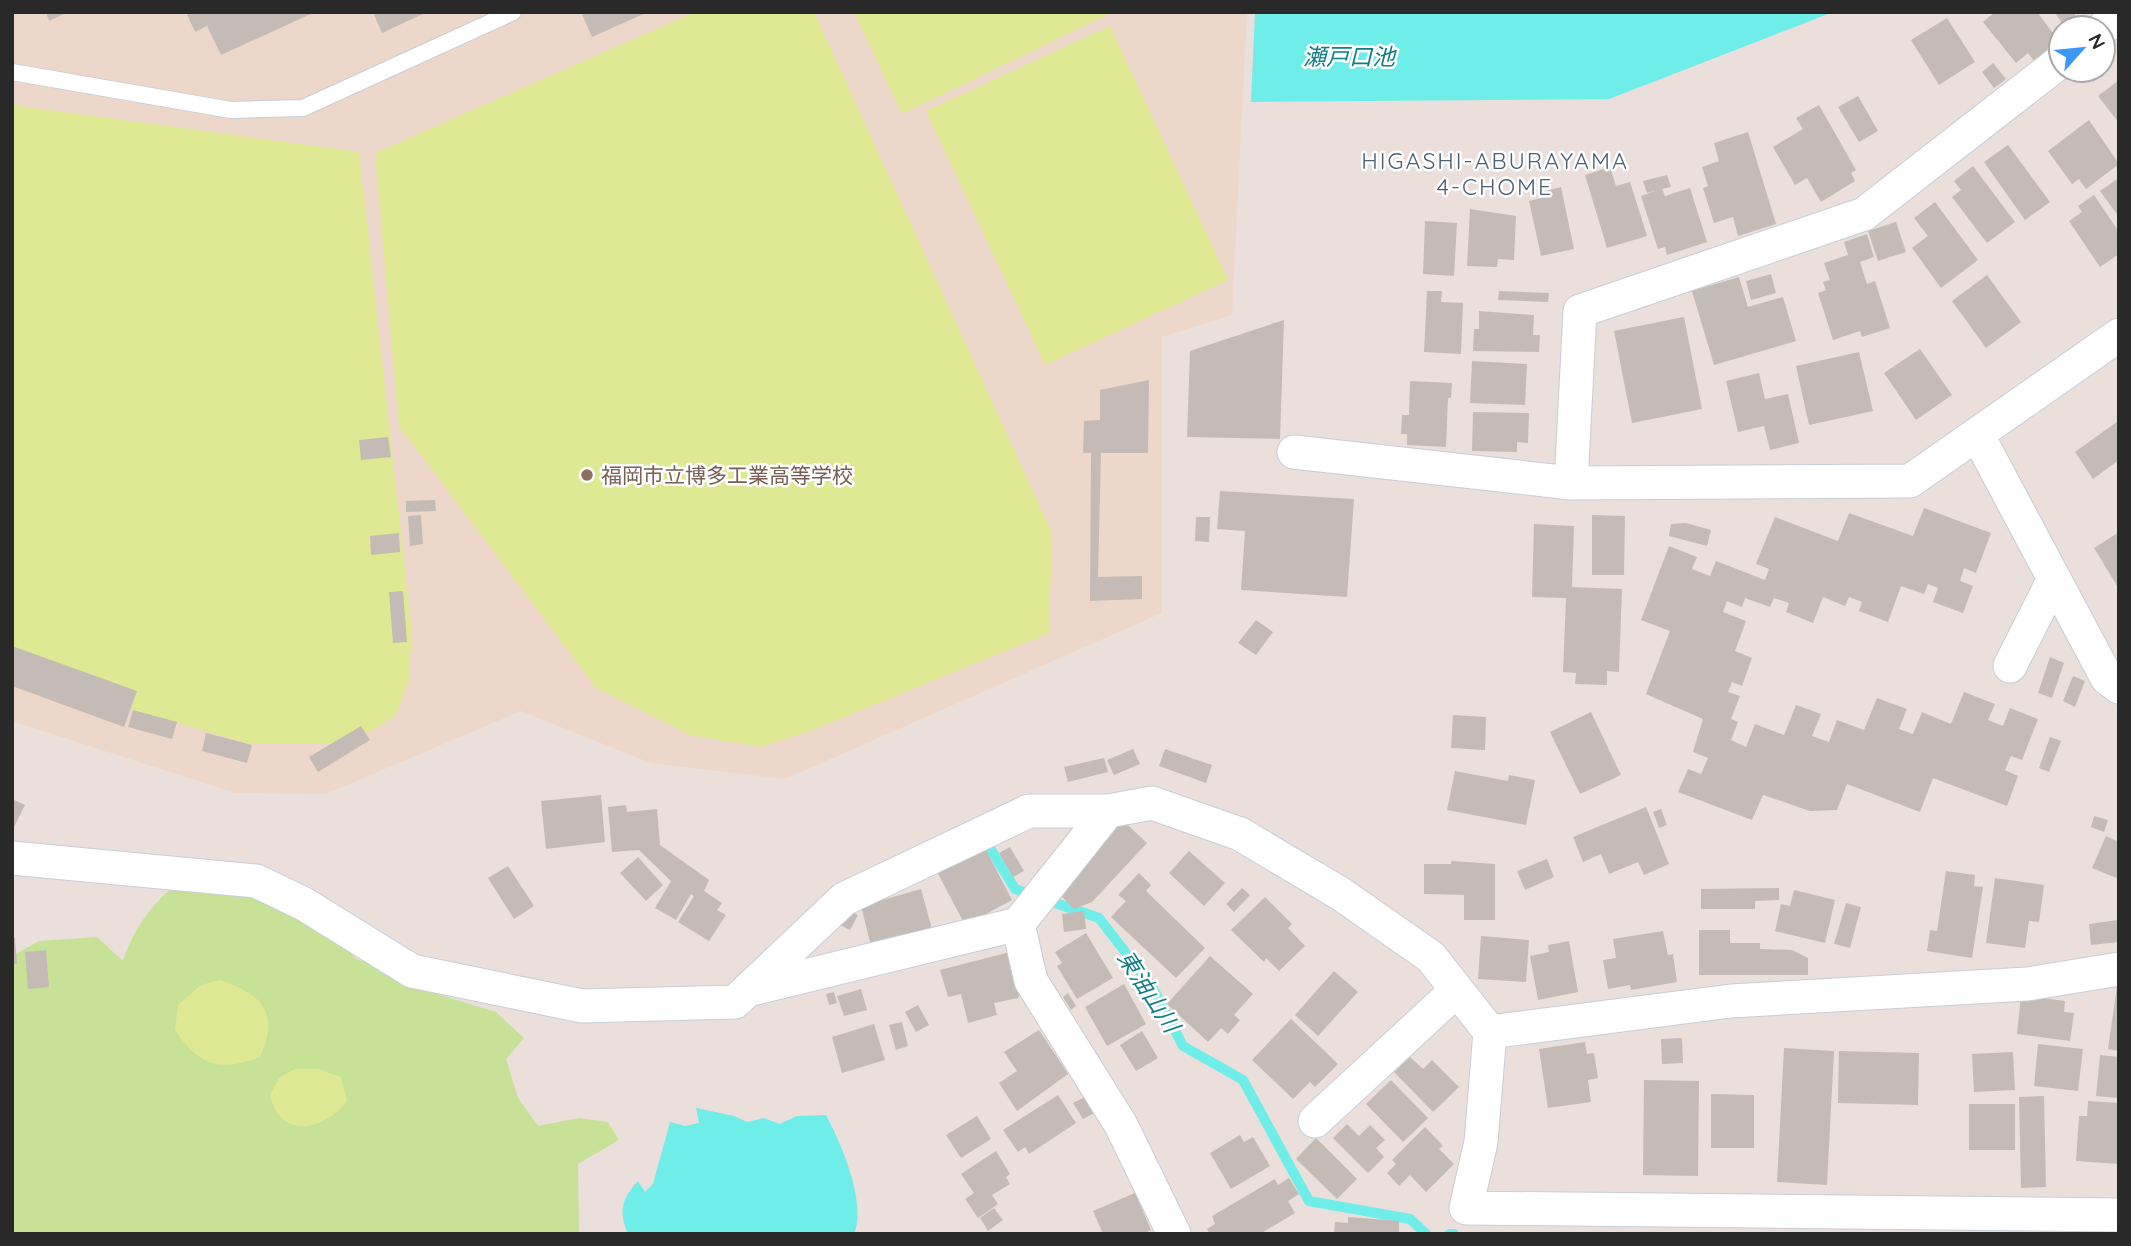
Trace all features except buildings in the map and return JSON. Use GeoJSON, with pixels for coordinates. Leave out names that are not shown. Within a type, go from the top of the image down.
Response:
{"type":"FeatureCollection","features":[{"type":"Feature","properties":{"kind":"street"},"geometry":{"type":"LineString","coordinates":[[1571,484],[1580,311],[1864,214],[2047,72]]}},
{"type":"Feature","properties":{"kind":"street"},"geometry":{"type":"LineString","coordinates":[[1294,452],[1571,484],[1910,481],[2119,335]]}},
{"type":"Feature","properties":{"kind":"street"},"geometry":{"type":"LineString","coordinates":[[1977,434],[2107,678],[2119,687]]}},
{"type":"Feature","properties":{"kind":"street"},"geometry":{"type":"LineString","coordinates":[[2010,666],[2054,579]]}},
{"type":"Feature","properties":{"kind":"street"},"geometry":{"type":"LineString","coordinates":[[12,858],[256,881],[304,904],[412,971],[582,1006],[735,1002],[844,899],[1029,811],[1108,811],[1152,803],[1240,834],[1340,894],[1431,957],[1490,1032],[1481,1142],[1464,1221],[2119,1215]]}},
{"type":"Feature","properties":{"kind":"street"},"geometry":{"type":"LineString","coordinates":[[748,990],[1021,920],[1108,811]]}},
{"type":"Feature","properties":{"kind":"street"},"geometry":{"type":"LineString","coordinates":[[1021,920],[1031,981],[1121,1125],[1174,1234]]}},
{"type":"Feature","properties":{"kind":"street"},"geometry":{"type":"LineString","coordinates":[[1490,1032],[1731,1001],[2027,984],[2119,969]]}},
{"type":"Feature","properties":{"kind":"street"},"geometry":{"type":"LineString","coordinates":[[1315,1121],[1457,990]]}},
{"type":"Feature","properties":{"kind":"lane"},"geometry":{"type":"LineString","coordinates":[[12,72],[231,110],[303,108],[513,12]]}},
{"type":"Feature","properties":{"kind":"shaded area","name":"福岡市立博多工業高等学校"},"geometry":{"type":"Polygon","coordinates":[[[12,12],[1247,12],[1232,315],[1162,337],[1162,613],[785,779],[651,763],[521,711],[326,794],[235,793],[12,721],[12,12]]]}},
{"type":"Feature","properties":{"kind":"green space"},"geometry":{"type":"Polygon","coordinates":[[[695,12],[814,12],[1052,533],[1049,633],[813,730],[760,747],[690,735],[596,688],[399,426],[375,153],[695,12]]]}},
{"type":"Feature","properties":{"kind":"green space"},"geometry":{"type":"Polygon","coordinates":[[[854,12],[1113,12],[902,114],[854,12]]]}},
{"type":"Feature","properties":{"kind":"green space"},"geometry":{"type":"Polygon","coordinates":[[[1110,26],[1228,280],[1045,365],[926,111],[1110,26]]]}},
{"type":"Feature","properties":{"kind":"green space"},"geometry":{"type":"Polygon","coordinates":[[[12,105],[359,152],[412,633],[409,680],[396,715],[351,744],[250,744],[12,675],[12,105]]]}},
{"type":"Feature","properties":{"kind":"green space"},"geometry":{"type":"Polygon","coordinates":[[[168,891],[239,892],[327,933],[357,959],[440,995],[496,1012],[524,1038],[506,1059],[518,1098],[538,1126],[579,1118],[608,1122],[619,1140],[578,1164],[579,1234],[12,1234],[12,956],[39,941],[97,937],[123,961],[141,923],[168,891]]]}},
{"type":"Feature","properties":{"kind":"green space"},"geometry":{"type":"Polygon","coordinates":[[[220,980],[247,992],[264,1008],[268,1029],[260,1057],[233,1064],[211,1063],[193,1052],[175,1030],[178,1005],[201,985],[220,980]]]}},
{"type":"Feature","properties":{"kind":"green space"},"geometry":{"type":"Polygon","coordinates":[[[295,1069],[318,1069],[341,1077],[347,1101],[327,1119],[315,1124],[293,1125],[283,1119],[275,1109],[270,1095],[279,1078],[295,1069]]]}},
{"type":"Feature","properties":{"kind":"water","name":"瀬戸口池"},"geometry":{"type":"Polygon","coordinates":[[[1255,12],[1828,14],[1609,99],[1251,102],[1255,12]]]}},
{"type":"Feature","properties":{"kind":"water"},"geometry":{"type":"Polygon","coordinates":[[[696,1108],[734,1116],[747,1122],[764,1118],[780,1124],[797,1116],[826,1115],[839,1141],[855,1190],[857,1221],[854,1234],[628,1234],[623,1219],[623,1206],[628,1193],[638,1181],[645,1192],[653,1184],[670,1122],[685,1126],[699,1123],[696,1108]]]}},
{"type":"Feature","properties":{"kind":"waterway","name":"東油山川"},"geometry":{"type":"LineString","coordinates":[[988,845],[1015,889],[1099,918],[1153,988],[1183,1046],[1243,1080],[1309,1201],[1410,1219],[1426,1234]]}},
{"type":"Feature","properties":{"kind":"waterway","name":"東油山川"},"geometry":{"type":"LineString","coordinates":[[1449,1234],[1454,1234]]}},
{"type":"Feature","properties":{"kind":"place","name":"福岡市立博多工業高等学校"},"geometry":{"type":"Point","coordinates":[587,475]}},
{"type":"Feature","properties":{"kind":"district","name":"HIGASHI-ABURAYAMA 4-CHOME"},"geometry":{"type":"Point","coordinates":[1495,173]}}]}
